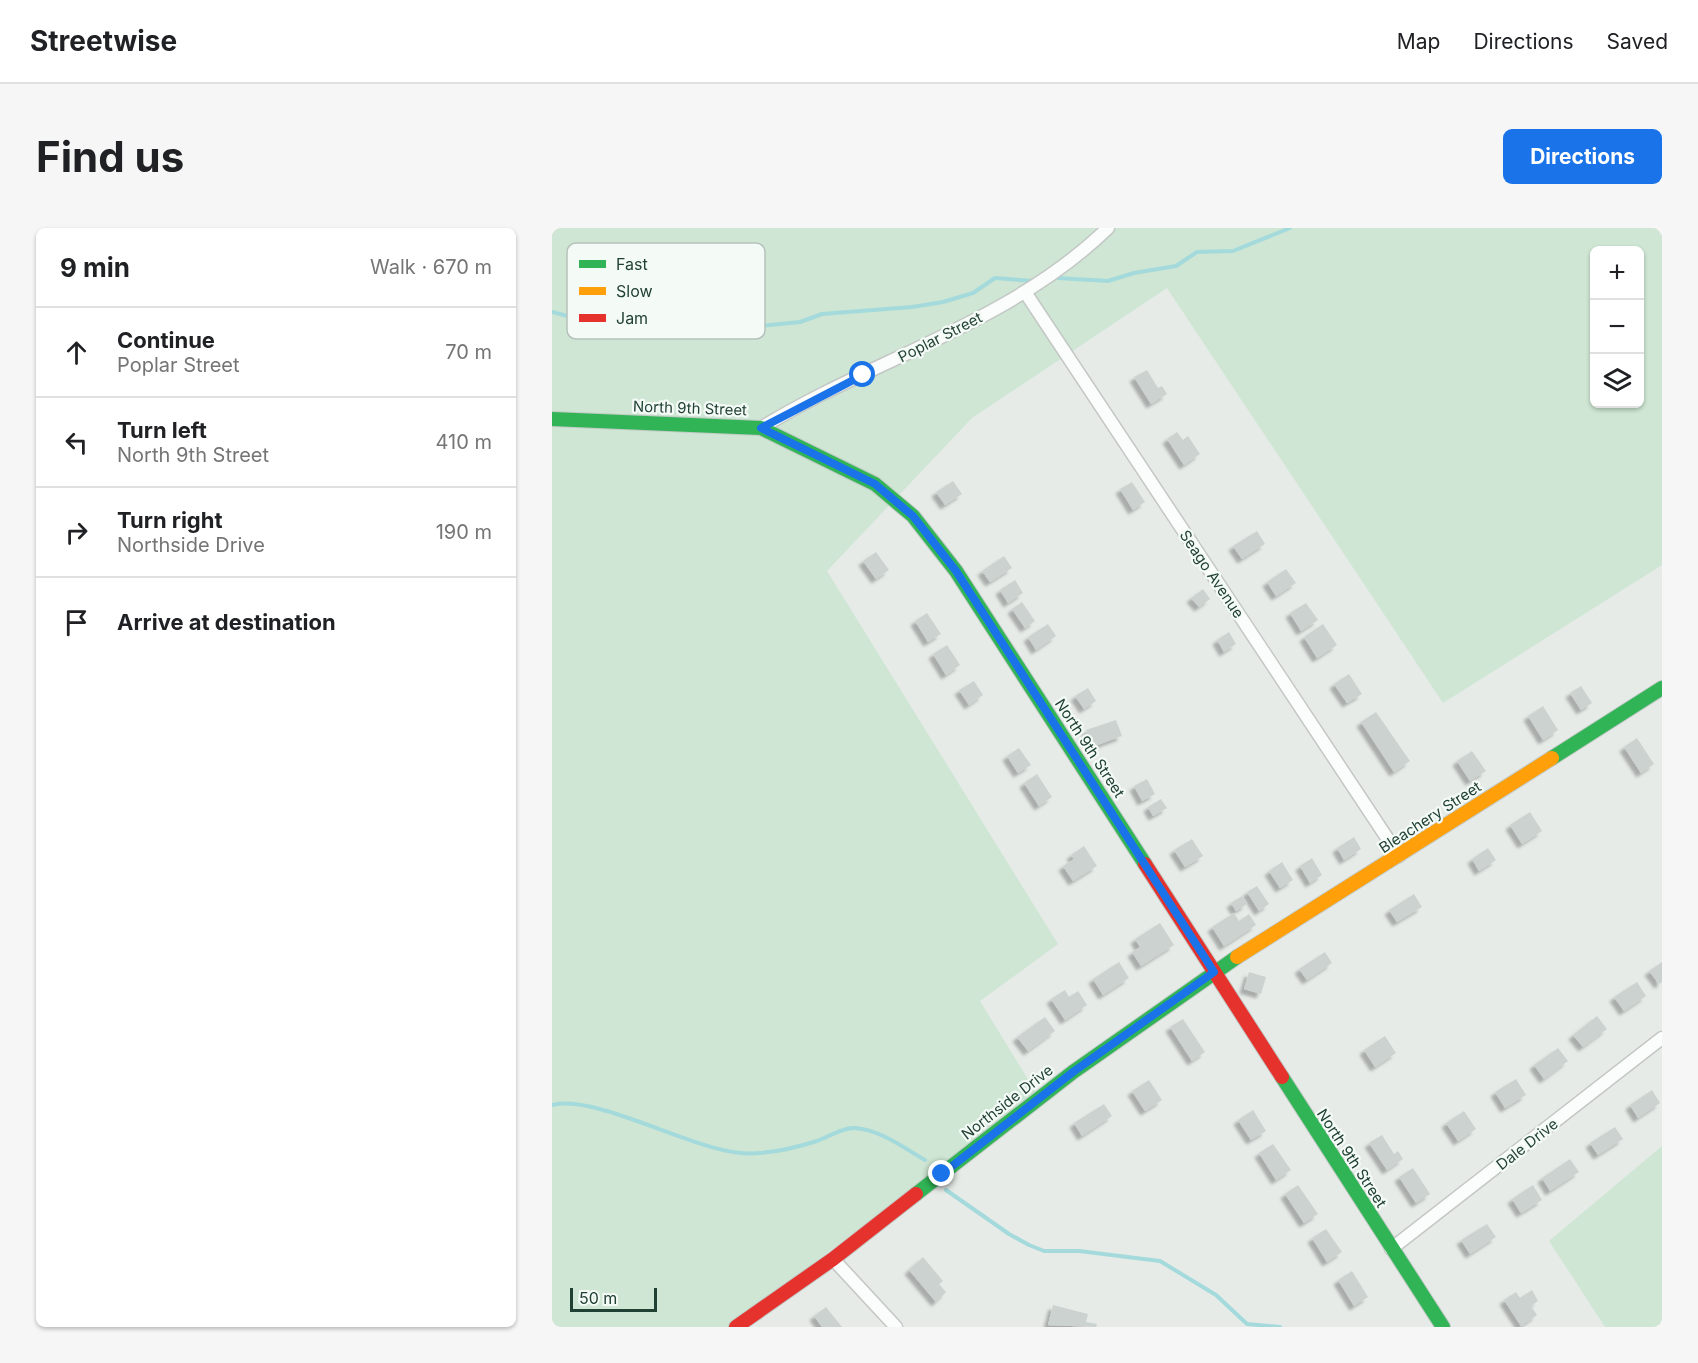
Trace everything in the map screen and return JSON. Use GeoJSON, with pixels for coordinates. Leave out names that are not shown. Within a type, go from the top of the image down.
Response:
{"type":"FeatureCollection","features":[{"type":"Feature","properties":{"kind":"street","name":"Poplar Street"},"geometry":{"type":"LineString","coordinates":[[761,428],[814,399],[930,345],[1025,292],[1091,244],[1108,228]]}},
{"type":"Feature","properties":{"kind":"street","name":"Seago Avenue"},"geometry":{"type":"LineString","coordinates":[[1025,292],[1400,856]]}},
{"type":"Feature","properties":{"kind":"street","name":"North 9th Street"},"geometry":{"type":"LineString","coordinates":[[552,419],[761,428],[875,484],[913,516],[956,571],[1443,1327]]}},
{"type":"Feature","properties":{"kind":"street","name":"Bleachery Street"},"geometry":{"type":"LineString","coordinates":[[1214,972],[1662,688]]}},
{"type":"Feature","properties":{"kind":"street","name":"Northside Drive"},"geometry":{"type":"LineString","coordinates":[[736,1327],[833,1259],[1073,1072],[1214,972]]}},
{"type":"Feature","properties":{"kind":"street","name":"Dale Drive"},"geometry":{"type":"LineString","coordinates":[[1391,1249],[1662,1038]]}},
{"type":"Feature","properties":{"kind":"street"},"geometry":{"type":"LineString","coordinates":[[833,1259],[897,1327]]}},
{"type":"Feature","properties":{"kind":"green space"},"geometry":{"type":"Polygon","coordinates":[[[552,228],[1656,228],[1662,236],[1662,565],[1443,703],[1167,288],[972,418],[827,571],[1058,944],[980,1001],[1037,1094],[729,1327],[552,1327],[552,228]]]}},
{"type":"Feature","properties":{"kind":"green space"},"geometry":{"type":"Polygon","coordinates":[[[1662,1146],[1662,1327],[1605,1327],[1549,1241],[1662,1146]]]}},
{"type":"Feature","properties":{"kind":"building"},"geometry":{"type":"Polygon","coordinates":[[[1147,370],[1158,388],[1162,386],[1167,394],[1151,404],[1134,377],[1147,370]]]}},
{"type":"Feature","properties":{"kind":"building"},"geometry":{"type":"Polygon","coordinates":[[[1177,432],[1183,440],[1188,436],[1200,454],[1184,465],[1167,439],[1177,432]]]}},
{"type":"Feature","properties":{"kind":"building"},"geometry":{"type":"Polygon","coordinates":[[[953,481],[962,494],[945,505],[936,492],[953,481]]]}},
{"type":"Feature","properties":{"kind":"building"},"geometry":{"type":"Polygon","coordinates":[[[1132,482],[1145,502],[1133,510],[1120,489],[1132,482]]]}},
{"type":"Feature","properties":{"kind":"building"},"geometry":{"type":"Polygon","coordinates":[[[1257,531],[1265,544],[1242,559],[1233,546],[1257,531]]]}},
{"type":"Feature","properties":{"kind":"building"},"geometry":{"type":"Polygon","coordinates":[[[876,552],[889,570],[876,579],[863,561],[876,552]]]}},
{"type":"Feature","properties":{"kind":"building"},"geometry":{"type":"Polygon","coordinates":[[[1004,556],[1012,568],[990,582],[982,571],[1004,556]]]}},
{"type":"Feature","properties":{"kind":"building"},"geometry":{"type":"Polygon","coordinates":[[[1286,569],[1296,583],[1276,596],[1267,582],[1286,569]]]}},
{"type":"Feature","properties":{"kind":"building"},"geometry":{"type":"Polygon","coordinates":[[[1015,580],[1023,593],[1008,603],[1000,590],[1015,580]]]}},
{"type":"Feature","properties":{"kind":"building"},"geometry":{"type":"Polygon","coordinates":[[[1203,589],[1210,599],[1199,607],[1191,598],[1203,589]]]}},
{"type":"Feature","properties":{"kind":"building"},"geometry":{"type":"Polygon","coordinates":[[[1022,602],[1035,621],[1025,628],[1012,609],[1022,602]]]}},
{"type":"Feature","properties":{"kind":"building"},"geometry":{"type":"Polygon","coordinates":[[[1306,603],[1318,620],[1301,631],[1290,613],[1306,603]]]}},
{"type":"Feature","properties":{"kind":"building"},"geometry":{"type":"Polygon","coordinates":[[[927,613],[941,634],[928,642],[915,621],[927,613]]]}},
{"type":"Feature","properties":{"kind":"building"},"geometry":{"type":"Polygon","coordinates":[[[1048,624],[1056,636],[1036,650],[1028,637],[1048,624]]]}},
{"type":"Feature","properties":{"kind":"building"},"geometry":{"type":"Polygon","coordinates":[[[1323,624],[1337,645],[1317,658],[1304,637],[1323,624]]]}},
{"type":"Feature","properties":{"kind":"building"},"geometry":{"type":"Polygon","coordinates":[[[1229,632],[1236,644],[1224,652],[1217,640],[1229,632]]]}},
{"type":"Feature","properties":{"kind":"building"},"geometry":{"type":"Polygon","coordinates":[[[947,645],[960,665],[946,675],[933,654],[947,645]]]}},
{"type":"Feature","properties":{"kind":"building"},"geometry":{"type":"Polygon","coordinates":[[[1349,674],[1362,694],[1347,703],[1334,684],[1349,674]]]}},
{"type":"Feature","properties":{"kind":"building"},"geometry":{"type":"Polygon","coordinates":[[[974,681],[983,695],[969,705],[959,690],[974,681]]]}},
{"type":"Feature","properties":{"kind":"building"},"geometry":{"type":"Polygon","coordinates":[[[1581,686],[1592,703],[1581,710],[1570,693],[1581,686]]]}},
{"type":"Feature","properties":{"kind":"building"},"geometry":{"type":"Polygon","coordinates":[[[1088,688],[1096,701],[1084,709],[1075,696],[1088,688]]]}},
{"type":"Feature","properties":{"kind":"building"},"geometry":{"type":"Polygon","coordinates":[[[1543,706],[1558,730],[1543,740],[1528,716],[1543,706]]]}},
{"type":"Feature","properties":{"kind":"building"},"geometry":{"type":"Polygon","coordinates":[[[1376,712],[1410,761],[1394,772],[1361,722],[1376,712]]]}},
{"type":"Feature","properties":{"kind":"building"},"geometry":{"type":"Polygon","coordinates":[[[1116,720],[1122,736],[1092,747],[1086,730],[1116,720]]]}},
{"type":"Feature","properties":{"kind":"building"},"geometry":{"type":"Polygon","coordinates":[[[1637,738],[1654,764],[1641,773],[1624,747],[1637,738]]]}},
{"type":"Feature","properties":{"kind":"building"},"geometry":{"type":"Polygon","coordinates":[[[1019,748],[1031,765],[1018,773],[1007,756],[1019,748]]]}},
{"type":"Feature","properties":{"kind":"building"},"geometry":{"type":"Polygon","coordinates":[[[1472,751],[1486,771],[1470,781],[1457,761],[1472,751]]]}},
{"type":"Feature","properties":{"kind":"building"},"geometry":{"type":"Polygon","coordinates":[[[1037,774],[1052,797],[1039,806],[1024,783],[1037,774]]]}},
{"type":"Feature","properties":{"kind":"building"},"geometry":{"type":"Polygon","coordinates":[[[1147,779],[1155,794],[1142,801],[1134,786],[1147,779]]]}},
{"type":"Feature","properties":{"kind":"building"},"geometry":{"type":"Polygon","coordinates":[[[1161,799],[1167,808],[1153,816],[1148,807],[1161,799]]]}},
{"type":"Feature","properties":{"kind":"building"},"geometry":{"type":"Polygon","coordinates":[[[1530,812],[1542,831],[1522,844],[1510,825],[1530,812]]]}},
{"type":"Feature","properties":{"kind":"building"},"geometry":{"type":"Polygon","coordinates":[[[1354,837],[1361,849],[1344,860],[1337,848],[1354,837]]]}},
{"type":"Feature","properties":{"kind":"building"},"geometry":{"type":"Polygon","coordinates":[[[1192,839],[1203,856],[1185,867],[1174,850],[1192,839]]]}},
{"type":"Feature","properties":{"kind":"building"},"geometry":{"type":"Polygon","coordinates":[[[1084,846],[1097,866],[1073,881],[1063,866],[1074,859],[1071,855],[1084,846]]]}},
{"type":"Feature","properties":{"kind":"building"},"geometry":{"type":"Polygon","coordinates":[[[1488,848],[1496,860],[1479,871],[1472,859],[1488,848]]]}},
{"type":"Feature","properties":{"kind":"building"},"geometry":{"type":"Polygon","coordinates":[[[1312,858],[1322,875],[1310,883],[1300,866],[1312,858]]]}},
{"type":"Feature","properties":{"kind":"building"},"geometry":{"type":"Polygon","coordinates":[[[1282,862],[1293,880],[1280,888],[1269,871],[1282,862]]]}},
{"type":"Feature","properties":{"kind":"building"},"geometry":{"type":"Polygon","coordinates":[[[1257,886],[1269,904],[1259,911],[1247,892],[1257,886]]]}},
{"type":"Feature","properties":{"kind":"building"},"geometry":{"type":"Polygon","coordinates":[[[1414,894],[1422,907],[1397,922],[1389,910],[1414,894]]]}},
{"type":"Feature","properties":{"kind":"building"},"geometry":{"type":"Polygon","coordinates":[[[1242,896],[1247,904],[1236,911],[1231,903],[1242,896]]]}},
{"type":"Feature","properties":{"kind":"building"},"geometry":{"type":"Polygon","coordinates":[[[1234,913],[1239,921],[1249,914],[1256,925],[1224,946],[1212,927],[1234,913]]]}},
{"type":"Feature","properties":{"kind":"building"},"geometry":{"type":"Polygon","coordinates":[[[1160,923],[1174,945],[1141,966],[1132,952],[1140,947],[1135,939],[1160,923]]]}},
{"type":"Feature","properties":{"kind":"building"},"geometry":{"type":"Polygon","coordinates":[[[1325,952],[1332,963],[1307,980],[1299,969],[1325,952]]]}},
{"type":"Feature","properties":{"kind":"building"},"geometry":{"type":"Polygon","coordinates":[[[1119,962],[1129,978],[1103,995],[1093,979],[1119,962]]]}},
{"type":"Feature","properties":{"kind":"building"},"geometry":{"type":"Polygon","coordinates":[[[1662,962],[1662,982],[1659,984],[1649,971],[1662,962]]]}},
{"type":"Feature","properties":{"kind":"building"},"geometry":{"type":"Polygon","coordinates":[[[1249,972],[1266,977],[1261,994],[1244,989],[1249,972]]]}},
{"type":"Feature","properties":{"kind":"building"},"geometry":{"type":"Polygon","coordinates":[[[1637,982],[1646,996],[1624,1011],[1614,997],[1637,982]]]}},
{"type":"Feature","properties":{"kind":"building"},"geometry":{"type":"Polygon","coordinates":[[[1065,990],[1069,997],[1078,991],[1087,1005],[1065,1020],[1051,999],[1065,990]]]}},
{"type":"Feature","properties":{"kind":"building"},"geometry":{"type":"Polygon","coordinates":[[[1597,1016],[1607,1029],[1583,1047],[1573,1035],[1597,1016]]]}},
{"type":"Feature","properties":{"kind":"building"},"geometry":{"type":"Polygon","coordinates":[[[1045,1017],[1055,1031],[1028,1051],[1017,1037],[1045,1017]]]}},
{"type":"Feature","properties":{"kind":"building"},"geometry":{"type":"Polygon","coordinates":[[[1183,1019],[1205,1052],[1192,1061],[1170,1027],[1183,1019]]]}},
{"type":"Feature","properties":{"kind":"building"},"geometry":{"type":"Polygon","coordinates":[[[1385,1036],[1396,1053],[1375,1067],[1364,1050],[1385,1036]]]}},
{"type":"Feature","properties":{"kind":"building"},"geometry":{"type":"Polygon","coordinates":[[[1558,1048],[1568,1061],[1544,1079],[1534,1065],[1558,1048]]]}},
{"type":"Feature","properties":{"kind":"building"},"geometry":{"type":"Polygon","coordinates":[[[1516,1079],[1526,1095],[1505,1108],[1495,1092],[1516,1079]]]}},
{"type":"Feature","properties":{"kind":"building"},"geometry":{"type":"Polygon","coordinates":[[[1149,1080],[1162,1100],[1145,1111],[1132,1091],[1149,1080]]]}},
{"type":"Feature","properties":{"kind":"building"},"geometry":{"type":"Polygon","coordinates":[[[1652,1090],[1660,1103],[1638,1118],[1630,1105],[1652,1090]]]}},
{"type":"Feature","properties":{"kind":"building"},"geometry":{"type":"Polygon","coordinates":[[[1104,1104],[1112,1116],[1082,1136],[1074,1123],[1104,1104]]]}},
{"type":"Feature","properties":{"kind":"building"},"geometry":{"type":"Polygon","coordinates":[[[1253,1110],[1266,1131],[1251,1140],[1238,1120],[1253,1110]]]}},
{"type":"Feature","properties":{"kind":"building"},"geometry":{"type":"Polygon","coordinates":[[[1464,1111],[1476,1129],[1458,1141],[1446,1123],[1464,1111]]]}},
{"type":"Feature","properties":{"kind":"building"},"geometry":{"type":"Polygon","coordinates":[[[1615,1127],[1623,1139],[1598,1155],[1590,1143],[1615,1127]]]}},
{"type":"Feature","properties":{"kind":"building"},"geometry":{"type":"Polygon","coordinates":[[[1382,1135],[1394,1154],[1398,1151],[1403,1159],[1387,1170],[1369,1143],[1382,1135]]]}},
{"type":"Feature","properties":{"kind":"building"},"geometry":{"type":"Polygon","coordinates":[[[1273,1144],[1291,1170],[1276,1180],[1259,1153],[1273,1144]]]}},
{"type":"Feature","properties":{"kind":"building"},"geometry":{"type":"Polygon","coordinates":[[[1570,1159],[1579,1172],[1550,1191],[1542,1178],[1570,1159]]]}},
{"type":"Feature","properties":{"kind":"building"},"geometry":{"type":"Polygon","coordinates":[[[1413,1168],[1430,1194],[1416,1203],[1399,1177],[1413,1168]]]}},
{"type":"Feature","properties":{"kind":"building"},"geometry":{"type":"Polygon","coordinates":[[[1298,1185],[1318,1214],[1304,1223],[1285,1194],[1298,1185]]]}},
{"type":"Feature","properties":{"kind":"building"},"geometry":{"type":"Polygon","coordinates":[[[1533,1185],[1542,1200],[1521,1213],[1512,1199],[1533,1185]]]}},
{"type":"Feature","properties":{"kind":"building"},"geometry":{"type":"Polygon","coordinates":[[[1487,1224],[1496,1237],[1470,1254],[1461,1240],[1487,1224]]]}},
{"type":"Feature","properties":{"kind":"building"},"geometry":{"type":"Polygon","coordinates":[[[1326,1229],[1342,1252],[1327,1262],[1312,1238],[1326,1229]]]}},
{"type":"Feature","properties":{"kind":"building"},"geometry":{"type":"Polygon","coordinates":[[[923,1257],[943,1281],[939,1284],[946,1292],[936,1302],[909,1270],[923,1257]]]}},
{"type":"Feature","properties":{"kind":"building"},"geometry":{"type":"Polygon","coordinates":[[[1352,1271],[1368,1297],[1354,1306],[1338,1280],[1352,1271]]]}},
{"type":"Feature","properties":{"kind":"building"},"geometry":{"type":"Polygon","coordinates":[[[1532,1290],[1538,1301],[1531,1306],[1537,1315],[1521,1326],[1504,1300],[1516,1292],[1520,1298],[1532,1290]]]}},
{"type":"Feature","properties":{"kind":"building"},"geometry":{"type":"Polygon","coordinates":[[[1053,1305],[1088,1314],[1086,1322],[1097,1324],[1096,1327],[1048,1325],[1053,1305]]]}},
{"type":"Feature","properties":{"kind":"building"},"geometry":{"type":"Polygon","coordinates":[[[826,1307],[842,1327],[822,1327],[814,1316],[826,1307]]]}},
{"type":"Feature","properties":{"kind":"waterway"},"geometry":{"type":"LineString","coordinates":[[1058,278],[1108,281],[1134,273],[1176,266],[1197,252],[1233,251],[1290,228]]}},
{"type":"Feature","properties":{"kind":"waterway"},"geometry":{"type":"LineString","coordinates":[[765,326],[800,322],[822,314],[912,307],[943,302],[973,293],[995,278],[1033,281]]}},
{"type":"Feature","properties":{"kind":"waterway"},"geometry":{"type":"LineString","coordinates":[[552,312],[567,316]]}},
{"type":"Feature","properties":{"kind":"waterway"},"geometry":{"type":"LineString","coordinates":[[552,1105],[570,1104],[592,1107],[695,1142],[740,1153],[769,1152],[817,1141],[846,1129],[865,1129],[883,1136],[925,1160]]}},
{"type":"Feature","properties":{"kind":"waterway"},"geometry":{"type":"LineString","coordinates":[[946,1190],[1009,1234],[1029,1245],[1044,1251],[1079,1251],[1160,1261],[1216,1295],[1247,1324],[1280,1327]]}},
{"type":"Feature","properties":{"kind":"traffic: fast"},"geometry":{"type":"LineString","coordinates":[[552,419],[761,428],[875,484],[913,516],[956,571],[1145,864]]}},
{"type":"Feature","properties":{"kind":"traffic: fast"},"geometry":{"type":"LineString","coordinates":[[1552,758],[1662,688]]}},
{"type":"Feature","properties":{"kind":"traffic: fast"},"geometry":{"type":"LineString","coordinates":[[916,1194],[1073,1072],[1237,957]]}},
{"type":"Feature","properties":{"kind":"traffic: fast"},"geometry":{"type":"LineString","coordinates":[[1282,1077],[1443,1327]]}},
{"type":"Feature","properties":{"kind":"traffic: slow"},"geometry":{"type":"LineString","coordinates":[[1237,957],[1552,758]]}},
{"type":"Feature","properties":{"kind":"traffic: jam"},"geometry":{"type":"LineString","coordinates":[[1145,864],[1282,1077]]}},
{"type":"Feature","properties":{"kind":"traffic: jam"},"geometry":{"type":"LineString","coordinates":[[736,1327],[833,1259],[916,1194]]}},
{"type":"Feature","properties":{"kind":"route"},"geometry":{"type":"LineString","coordinates":[[863,375],[784,413],[761,428],[875,484],[913,516],[956,571],[1214,972],[1073,1072],[942,1174]]}}]}
